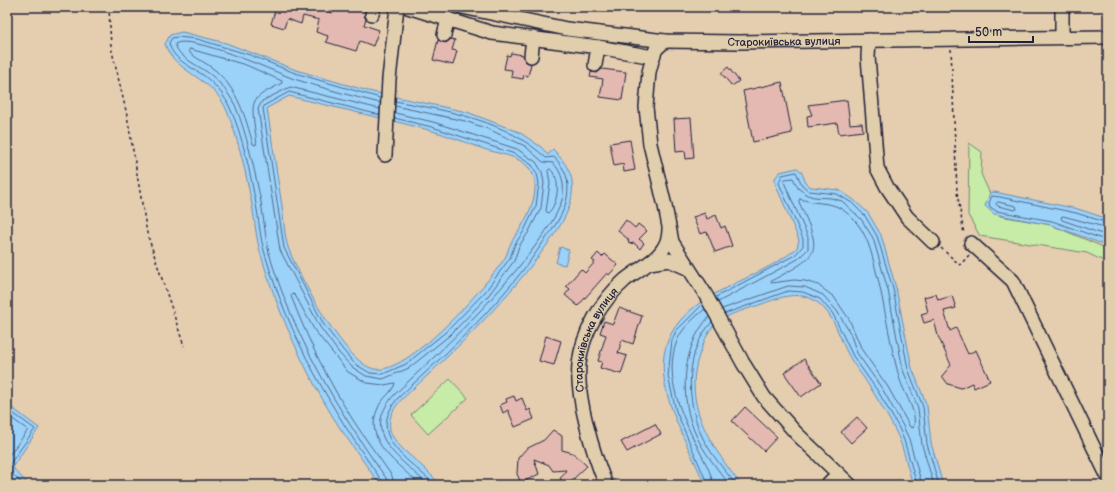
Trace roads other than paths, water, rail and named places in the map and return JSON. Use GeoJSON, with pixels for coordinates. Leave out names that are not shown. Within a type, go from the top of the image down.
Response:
{"type":"FeatureCollection","features":[{"type":"Feature","properties":{"kind":"street"},"geometry":{"type":"LineString","coordinates":[[385,155],[389,79],[397,7]]}},
{"type":"Feature","properties":{"kind":"street"},"geometry":{"type":"LineString","coordinates":[[408,7],[448,19],[480,31],[598,46],[653,57]]}},
{"type":"Feature","properties":{"kind":"street","name":"Старокиївська вулиця"},"geometry":{"type":"LineString","coordinates":[[462,7],[567,29],[665,41],[739,42],[1108,37]]}},
{"type":"Feature","properties":{"kind":"street"},"geometry":{"type":"LineString","coordinates":[[1062,7],[1062,37]]}},
{"type":"Feature","properties":{"kind":"street"},"geometry":{"type":"LineString","coordinates":[[444,35],[448,19]]}},
{"type":"Feature","properties":{"kind":"street"},"geometry":{"type":"LineString","coordinates":[[531,56],[532,38]]}},
{"type":"Feature","properties":{"kind":"street"},"geometry":{"type":"LineString","coordinates":[[869,40],[868,57],[877,168],[887,187],[907,217],[933,242]]}},
{"type":"Feature","properties":{"kind":"street"},"geometry":{"type":"LineString","coordinates":[[665,41],[656,49],[649,72],[647,126],[668,216],[672,242],[690,273],[704,292],[726,333],[764,397],[796,433],[850,485]]}},
{"type":"Feature","properties":{"kind":"street"},"geometry":{"type":"LineString","coordinates":[[595,65],[598,46]]}},
{"type":"Feature","properties":{"kind":"street","name":"Старокиївська вулиця"},"geometry":{"type":"LineString","coordinates":[[606,485],[597,461],[582,400],[579,377],[581,354],[590,327],[605,302],[623,282],[660,253],[667,242],[669,231],[668,216]]}},
{"type":"Feature","properties":{"kind":"street"},"geometry":{"type":"LineString","coordinates":[[970,242],[1014,281],[1108,477]]}},
{"type":"Feature","properties":{"kind":"street"},"geometry":{"type":"LineString","coordinates":[[649,263],[669,260],[690,273]]}},
{"type":"Feature","properties":{"kind":"street"},"geometry":{"type":"LineString","coordinates":[[827,485],[838,474]]}},
{"type":"Feature","properties":{"kind":"water"},"geometry":{"type":"Polygon","coordinates":[[[182,32],[226,43],[296,70],[368,91],[467,112],[519,132],[541,147],[548,155],[553,149],[567,167],[570,172],[572,185],[571,200],[563,221],[550,241],[492,312],[401,400],[393,411],[390,421],[390,429],[393,437],[406,452],[441,485],[380,485],[328,409],[294,344],[268,277],[258,243],[242,157],[227,111],[213,90],[185,69],[170,54],[165,44],[170,35],[182,32]],[[289,96],[267,108],[288,247],[293,260],[312,296],[337,335],[350,351],[362,363],[374,369],[389,367],[406,359],[445,327],[481,288],[505,258],[512,241],[528,215],[534,199],[535,182],[533,175],[529,168],[519,160],[443,134],[289,96]]]}},
{"type":"Feature","properties":{"kind":"water"},"geometry":{"type":"Polygon","coordinates":[[[797,168],[801,171],[806,183],[811,187],[839,190],[854,200],[868,213],[881,235],[896,288],[912,368],[927,406],[931,443],[943,485],[913,485],[903,450],[895,430],[876,397],[854,365],[828,313],[817,302],[810,298],[804,296],[790,296],[776,299],[728,316],[715,325],[707,335],[695,369],[694,388],[697,405],[702,422],[710,439],[741,485],[705,485],[670,405],[664,380],[664,356],[672,333],[689,312],[718,292],[770,266],[797,248],[799,240],[775,183],[775,178],[780,172],[797,168]]]}},
{"type":"Feature","properties":{"kind":"water"},"geometry":{"type":"Polygon","coordinates":[[[994,192],[1078,209],[1108,219],[1108,246],[1051,225],[994,214],[985,206],[990,193],[994,192]]]}},
{"type":"Feature","properties":{"kind":"water"},"geometry":{"type":"Polygon","coordinates":[[[560,247],[569,250],[565,265],[556,263],[560,247]]]}},
{"type":"Feature","properties":{"kind":"water"},"geometry":{"type":"Polygon","coordinates":[[[7,404],[39,428],[13,466],[28,485],[7,485],[7,404]]]}}]}
